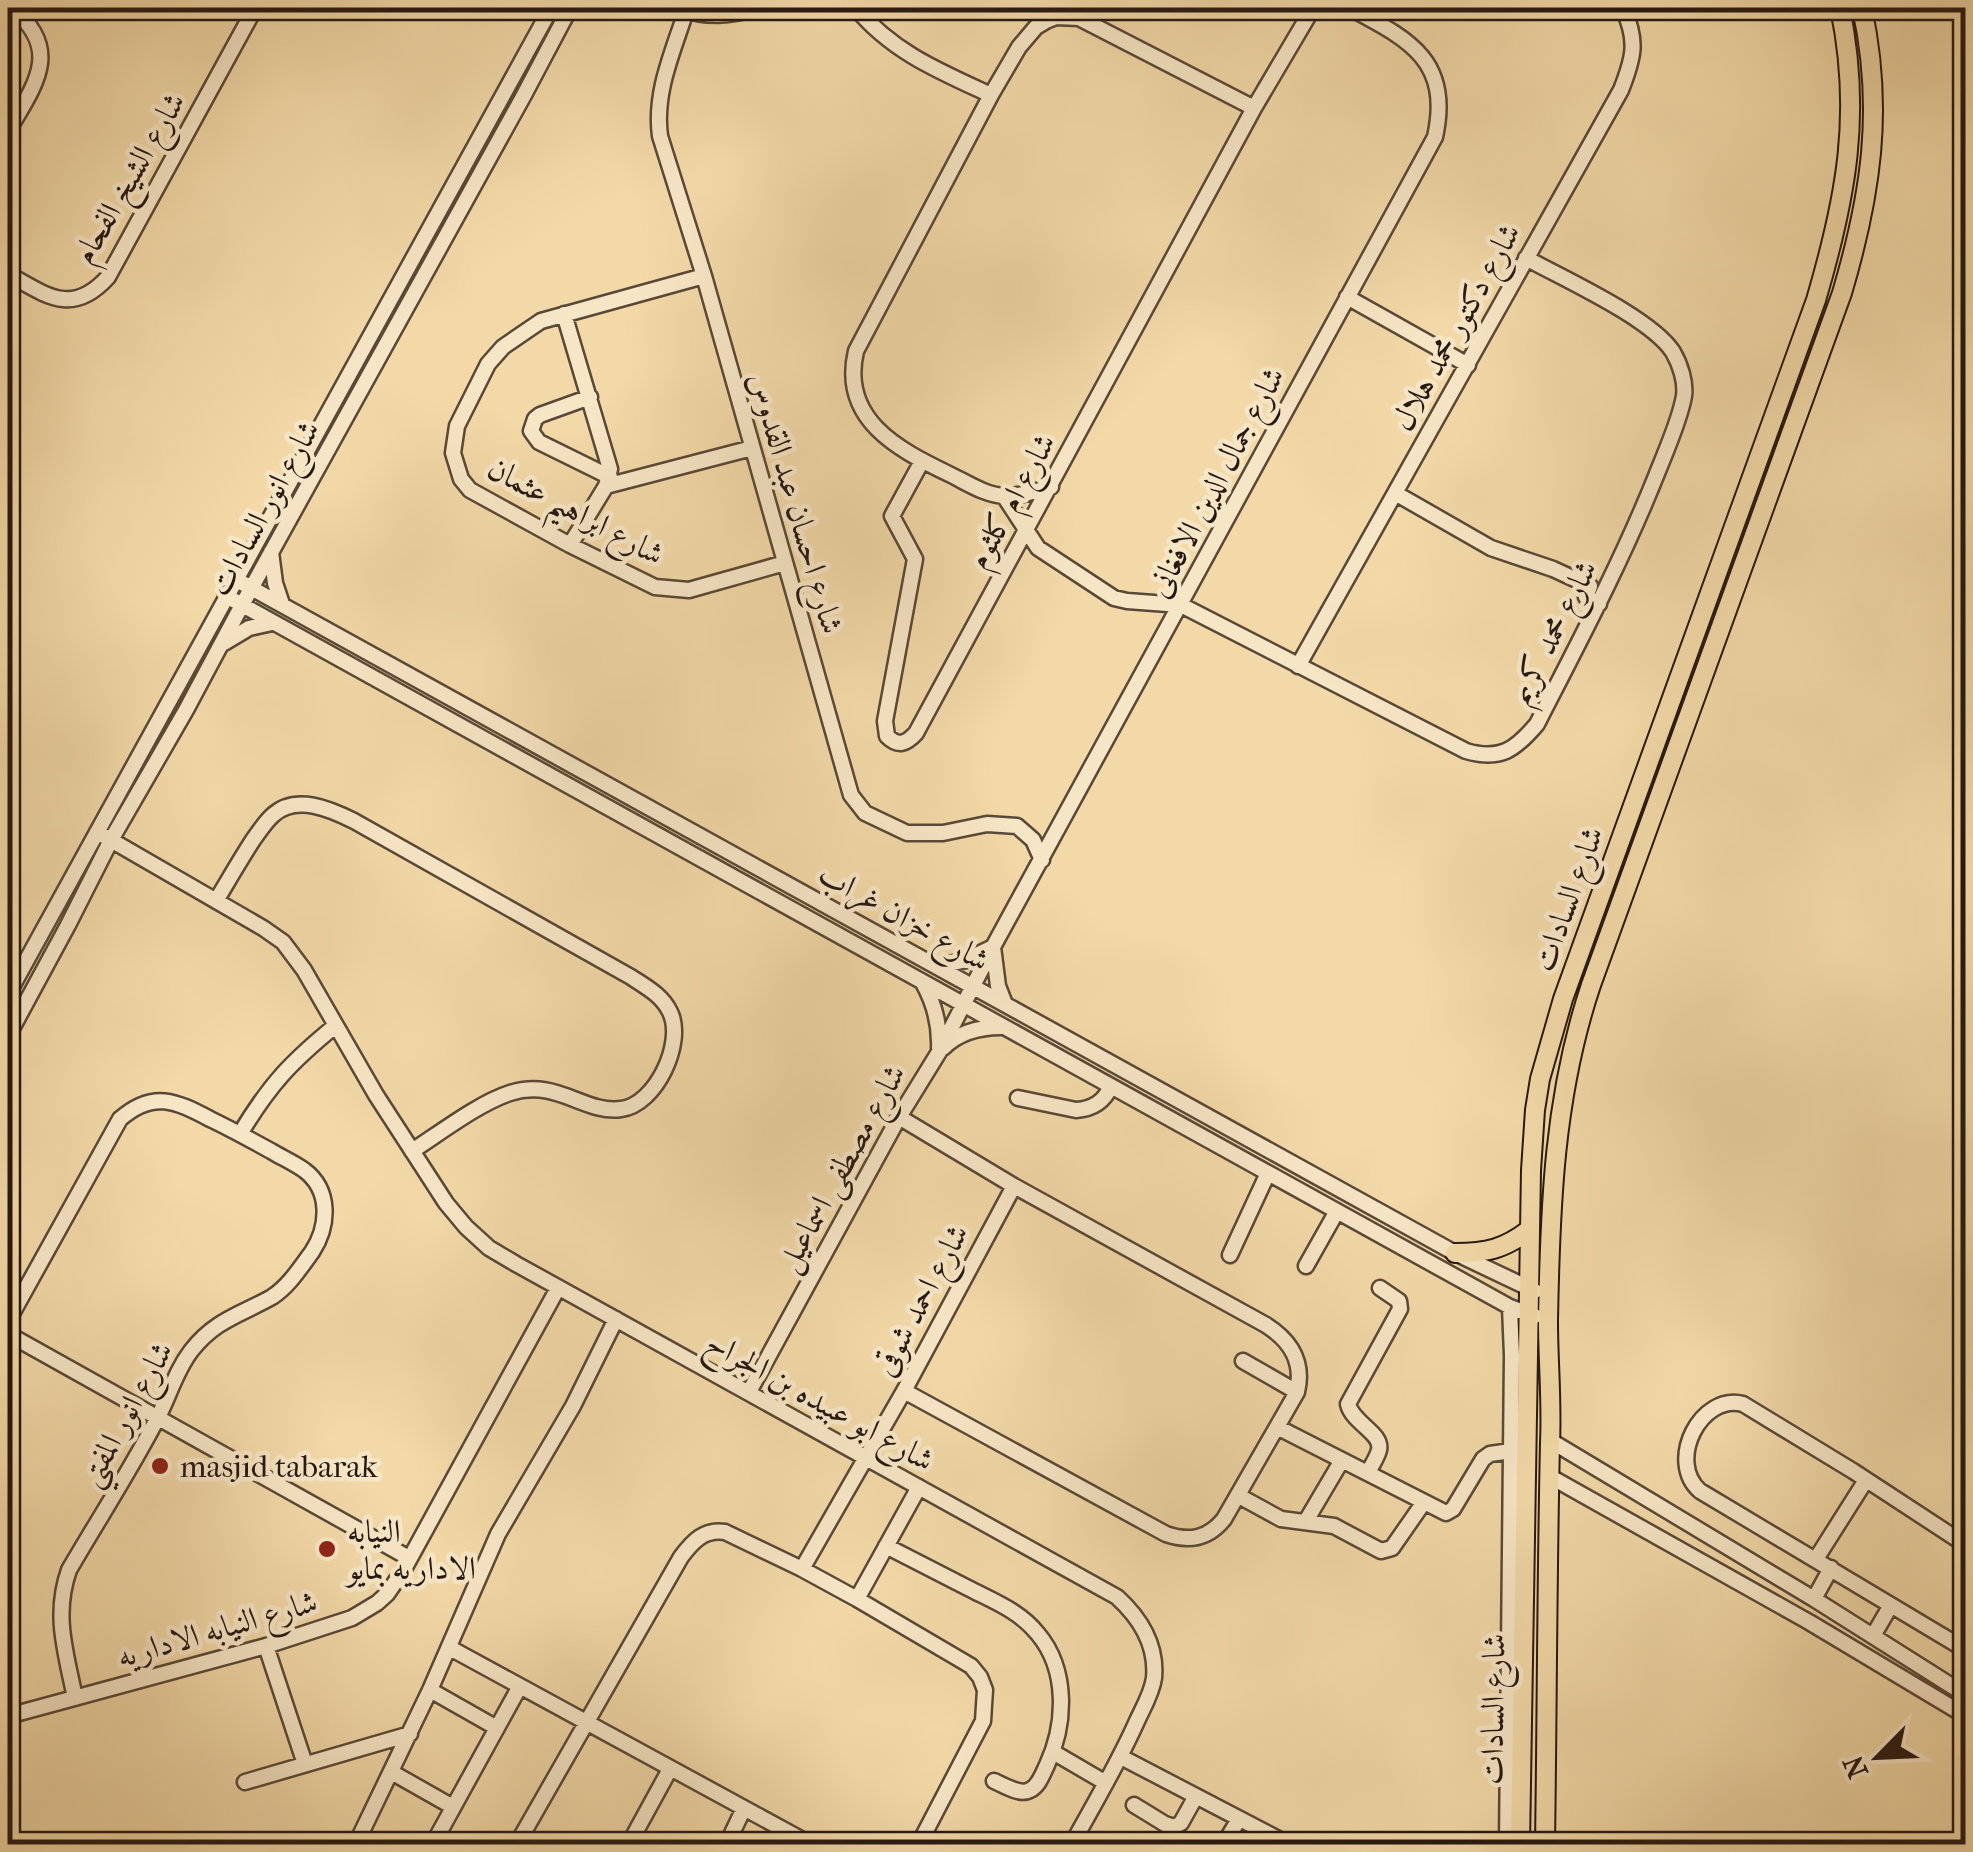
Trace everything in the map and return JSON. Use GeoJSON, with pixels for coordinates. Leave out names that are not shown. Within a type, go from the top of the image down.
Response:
{"type":"FeatureCollection","features":[{"type":"Feature","properties":{"kind":"main road","name":"شارع السادات"},"geometry":{"type":"LineString","coordinates":[[1520,1844],[1519,1310],[1528,1288],[1535,1110],[1540,1079],[1553,1030],[1830,252],[1846,180],[1851,122],[1850,64],[1840,8]]}},
{"type":"Feature","properties":{"kind":"main road","name":"شارع السادات"},"geometry":{"type":"LineString","coordinates":[[1545,1844],[1548,1320],[1558,1122],[1580,1016],[1854,253],[1868,185],[1874,128],[1862,8]]}},
{"type":"Feature","properties":{"kind":"main road"},"geometry":{"type":"LineString","coordinates":[[1455,1254],[1500,1249],[1529,1230]]}},
{"type":"Feature","properties":{"kind":"street"},"geometry":{"type":"LineString","coordinates":[[8,132],[37,81],[42,60],[34,30],[12,8]]}},
{"type":"Feature","properties":{"kind":"street","name":"شارع الشيخ الفحام"},"geometry":{"type":"LineString","coordinates":[[8,274],[56,300],[85,296],[98,288],[108,277],[255,8]]}},
{"type":"Feature","properties":{"kind":"street","name":"شارع انور السادات"},"geometry":{"type":"LineString","coordinates":[[8,1036],[68,925],[104,836],[226,596],[551,8]]}},
{"type":"Feature","properties":{"kind":"street","name":"شارع انور السادات"},"geometry":{"type":"LineString","coordinates":[[8,994],[186,710],[570,8]]}},
{"type":"Feature","properties":{"kind":"street"},"geometry":{"type":"LineString","coordinates":[[682,9],[707,15],[758,8]]}},
{"type":"Feature","properties":{"kind":"street"},"geometry":{"type":"LineString","coordinates":[[856,8],[874,30],[912,57],[991,95]]}},
{"type":"Feature","properties":{"kind":"street","name":"شارع ام كلثوم"},"geometry":{"type":"LineString","coordinates":[[922,461],[892,516],[915,559],[885,721],[887,736],[900,744],[916,733],[1254,108],[1313,8]]}},
{"type":"Feature","properties":{"kind":"street","name":"شارع جمال الدين الافغانى"},"geometry":{"type":"LineString","coordinates":[[963,1006],[1435,137],[1439,99],[1427,63],[1401,35],[1350,8]]}},
{"type":"Feature","properties":{"kind":"street","name":"شارع دكتور محمد هلال"},"geometry":{"type":"LineString","coordinates":[[1298,666],[1621,90],[1634,46],[1623,8]]}},
{"type":"Feature","properties":{"kind":"street","name":"شارع احسان عبد القدوس"},"geometry":{"type":"LineString","coordinates":[[682,9],[660,92],[660,136],[704,276],[846,785],[857,805],[875,819],[907,832],[943,833],[986,824],[1017,826],[1033,840],[1042,860]]}},
{"type":"Feature","properties":{"kind":"street"},"geometry":{"type":"LineString","coordinates":[[1051,486],[1004,496],[986,492],[922,461],[882,435],[862,412],[853,382],[856,351],[991,95],[1036,27],[1068,16],[1079,18],[1254,108]]}},
{"type":"Feature","properties":{"kind":"street","name":"شارع محمد كريم"},"geometry":{"type":"LineString","coordinates":[[1180,606],[1466,750],[1501,754],[1523,742],[1537,724],[1633,533],[1684,396],[1681,371],[1670,348],[1650,328],[1526,258]]}},
{"type":"Feature","properties":{"kind":"street","name":"شارع ابراهيم عثمان"},"geometry":{"type":"LineString","coordinates":[[704,276],[540,321],[521,333],[488,364],[458,426],[453,453],[470,490],[655,587],[688,590],[785,563]]}},
{"type":"Feature","properties":{"kind":"street"},"geometry":{"type":"LineString","coordinates":[[1347,298],[1468,364]]}},
{"type":"Feature","properties":{"kind":"street"},"geometry":{"type":"LineString","coordinates":[[564,314],[608,461],[608,482],[570,545]]}},
{"type":"Feature","properties":{"kind":"street"},"geometry":{"type":"LineString","coordinates":[[590,397],[540,415],[532,431],[539,442],[608,482],[752,448]]}},
{"type":"Feature","properties":{"kind":"street"},"geometry":{"type":"LineString","coordinates":[[1395,492],[1491,548],[1590,586],[1586,597],[1599,604]]}},
{"type":"Feature","properties":{"kind":"street"},"geometry":{"type":"LineString","coordinates":[[1004,496],[1038,548],[1114,598],[1180,606]]}},
{"type":"Feature","properties":{"kind":"street"},"geometry":{"type":"LineString","coordinates":[[271,552],[274,583],[283,605]]}},
{"type":"Feature","properties":{"kind":"street","name":"شارع خزان غراب"},"geometry":{"type":"LineString","coordinates":[[236,579],[1455,1254],[1550,1297]]}},
{"type":"Feature","properties":{"kind":"street","name":"شارع خزان غراب"},"geometry":{"type":"LineString","coordinates":[[226,596],[1337,1211],[1519,1310],[1548,1320]]}},
{"type":"Feature","properties":{"kind":"street"},"geometry":{"type":"LineString","coordinates":[[220,647],[249,628],[272,622]]}},
{"type":"Feature","properties":{"kind":"street"},"geometry":{"type":"LineString","coordinates":[[563,783],[572,765]]}},
{"type":"Feature","properties":{"kind":"street"},"geometry":{"type":"LineString","coordinates":[[216,901],[271,817],[294,806],[323,807],[630,977],[656,993],[670,1012],[676,1034],[674,1046],[650,1095],[638,1104],[611,1110],[551,1090],[513,1092],[495,1099],[412,1151]]}},
{"type":"Feature","properties":{"kind":"street","name":"شارع ابو عبيده بن الجراح"},"geometry":{"type":"LineString","coordinates":[[104,836],[263,928],[294,953],[446,1203],[489,1248],[1117,1597],[1132,1610],[1150,1644],[1154,1678],[1120,1757],[1072,1844]]}},
{"type":"Feature","properties":{"kind":"street"},"geometry":{"type":"LineString","coordinates":[[937,967],[966,960],[993,947],[998,986],[1005,1005]]}},
{"type":"Feature","properties":{"kind":"street"},"geometry":{"type":"LineString","coordinates":[[923,982],[935,1010],[939,1052]]}},
{"type":"Feature","properties":{"kind":"street","name":"شارع مصطفى اسماعيل"},"geometry":{"type":"LineString","coordinates":[[748,1392],[963,1006]]}},
{"type":"Feature","properties":{"kind":"street"},"geometry":{"type":"LineString","coordinates":[[240,1134],[275,1080],[336,1026]]}},
{"type":"Feature","properties":{"kind":"street"},"geometry":{"type":"LineString","coordinates":[[939,1052],[961,1034],[1004,1027]]}},
{"type":"Feature","properties":{"kind":"street"},"geometry":{"type":"LineString","coordinates":[[1018,1098],[1085,1109],[1098,1104],[1111,1086]]}},
{"type":"Feature","properties":{"kind":"street","name":"شارع انور المفتي"},"geometry":{"type":"LineString","coordinates":[[8,1321],[120,1119],[142,1104],[182,1104],[305,1171],[321,1194],[325,1208],[321,1236],[292,1280],[282,1290],[222,1321],[205,1335],[178,1370],[158,1418],[69,1570],[60,1624],[75,1698]]}},
{"type":"Feature","properties":{"kind":"street"},"geometry":{"type":"LineString","coordinates":[[899,1117],[1014,1186],[1279,1333],[1296,1358],[1299,1382],[1278,1427],[1217,1528],[1190,1540],[1166,1534],[904,1391]]}},
{"type":"Feature","properties":{"kind":"street"},"geometry":{"type":"LineString","coordinates":[[1230,1255],[1268,1172]]}},
{"type":"Feature","properties":{"kind":"street","name":"شارع احمد شوقى"},"geometry":{"type":"LineString","coordinates":[[802,1569],[867,1458],[1014,1186]]}},
{"type":"Feature","properties":{"kind":"street"},"geometry":{"type":"LineString","coordinates":[[1306,1266],[1337,1211]]}},
{"type":"Feature","properties":{"kind":"street","name":"شارع النيابه الاداريه"},"geometry":{"type":"LineString","coordinates":[[8,1716],[266,1646],[365,1611],[387,1594],[558,1288]]}},
{"type":"Feature","properties":{"kind":"street"},"geometry":{"type":"LineString","coordinates":[[1368,1473],[1379,1443],[1353,1417],[1348,1404],[1400,1310],[1399,1300],[1380,1288]]}},
{"type":"Feature","properties":{"kind":"street"},"geometry":{"type":"LineString","coordinates":[[1507,1844],[1511,1452],[1519,1310]]}},
{"type":"Feature","properties":{"kind":"street"},"geometry":{"type":"LineString","coordinates":[[356,1844],[450,1648],[498,1534],[574,1406],[616,1320]]}},
{"type":"Feature","properties":{"kind":"street"},"geometry":{"type":"LineString","coordinates":[[8,1334],[409,1558]]}},
{"type":"Feature","properties":{"kind":"street"},"geometry":{"type":"LineString","coordinates":[[1243,1361],[1297,1392]]}},
{"type":"Feature","properties":{"kind":"street"},"geometry":{"type":"LineString","coordinates":[[1966,1544],[1742,1404],[1715,1407],[1690,1438],[1686,1473],[1700,1491],[1966,1650]]}},
{"type":"Feature","properties":{"kind":"street"},"geometry":{"type":"LineString","coordinates":[[1278,1427],[1442,1512],[1450,1512],[1486,1456],[1511,1452]]}},
{"type":"Feature","properties":{"kind":"street"},"geometry":{"type":"LineString","coordinates":[[1550,1441],[1964,1690]]}},
{"type":"Feature","properties":{"kind":"street"},"geometry":{"type":"LineString","coordinates":[[1306,1521],[1342,1460]]}},
{"type":"Feature","properties":{"kind":"street"},"geometry":{"type":"LineString","coordinates":[[1549,1476],[1809,1622],[1966,1716]]}},
{"type":"Feature","properties":{"kind":"street"},"geometry":{"type":"LineString","coordinates":[[1816,1558],[1866,1480]]}},
{"type":"Feature","properties":{"kind":"street"},"geometry":{"type":"LineString","coordinates":[[857,1599],[919,1487]]}},
{"type":"Feature","properties":{"kind":"street"},"geometry":{"type":"LineString","coordinates":[[1239,1496],[1280,1518],[1334,1526],[1381,1552],[1387,1551],[1424,1502]]}},
{"type":"Feature","properties":{"kind":"street"},"geometry":{"type":"LineString","coordinates":[[522,1843],[680,1557],[693,1541],[714,1530],[802,1569],[857,1599],[971,1666],[980,1677],[985,1690],[983,1722],[919,1844]]}},
{"type":"Feature","properties":{"kind":"street"},"geometry":{"type":"LineString","coordinates":[[886,1546],[1009,1608],[1037,1632],[1050,1651],[1058,1675],[1060,1720],[1052,1752],[1037,1784],[1030,1790],[1021,1792],[994,1781]]}},
{"type":"Feature","properties":{"kind":"street"},"geometry":{"type":"LineString","coordinates":[[1814,1599],[1831,1568]]}},
{"type":"Feature","properties":{"kind":"street"},"geometry":{"type":"LineString","coordinates":[[1872,1636],[1891,1605]]}},
{"type":"Feature","properties":{"kind":"street"},"geometry":{"type":"LineString","coordinates":[[266,1646],[305,1764]]}},
{"type":"Feature","properties":{"kind":"street"},"geometry":{"type":"LineString","coordinates":[[450,1648],[810,1844]]}},
{"type":"Feature","properties":{"kind":"street"},"geometry":{"type":"LineString","coordinates":[[433,1844],[520,1686]]}},
{"type":"Feature","properties":{"kind":"street"},"geometry":{"type":"LineString","coordinates":[[430,1690],[497,1728]]}},
{"type":"Feature","properties":{"kind":"street"},"geometry":{"type":"LineString","coordinates":[[245,1782],[410,1734]]}},
{"type":"Feature","properties":{"kind":"street"},"geometry":{"type":"LineString","coordinates":[[1052,1752],[1106,1783]]}},
{"type":"Feature","properties":{"kind":"street"},"geometry":{"type":"LineString","coordinates":[[1120,1757],[1288,1844]]}},
{"type":"Feature","properties":{"kind":"street"},"geometry":{"type":"LineString","coordinates":[[629,1844],[670,1768]]}},
{"type":"Feature","properties":{"kind":"street"},"geometry":{"type":"LineString","coordinates":[[392,1773],[454,1806]]}},
{"type":"Feature","properties":{"kind":"street"},"geometry":{"type":"LineString","coordinates":[[1134,1805],[1174,1827],[1181,1823],[1196,1796]]}},
{"type":"Feature","properties":{"kind":"street"},"geometry":{"type":"LineString","coordinates":[[727,1844],[744,1808]]}},
{"type":"Feature","properties":{"kind":"street"},"geometry":{"type":"LineString","coordinates":[[1224,1844],[1238,1819]]}},
{"type":"Feature","properties":{"kind":"place","name":"masjid tabarak"},"geometry":{"type":"Point","coordinates":[160,1466]}},
{"type":"Feature","properties":{"kind":"place","name":"النيابه الاداريه بمايو"},"geometry":{"type":"Point","coordinates":[327,1549]}}]}
